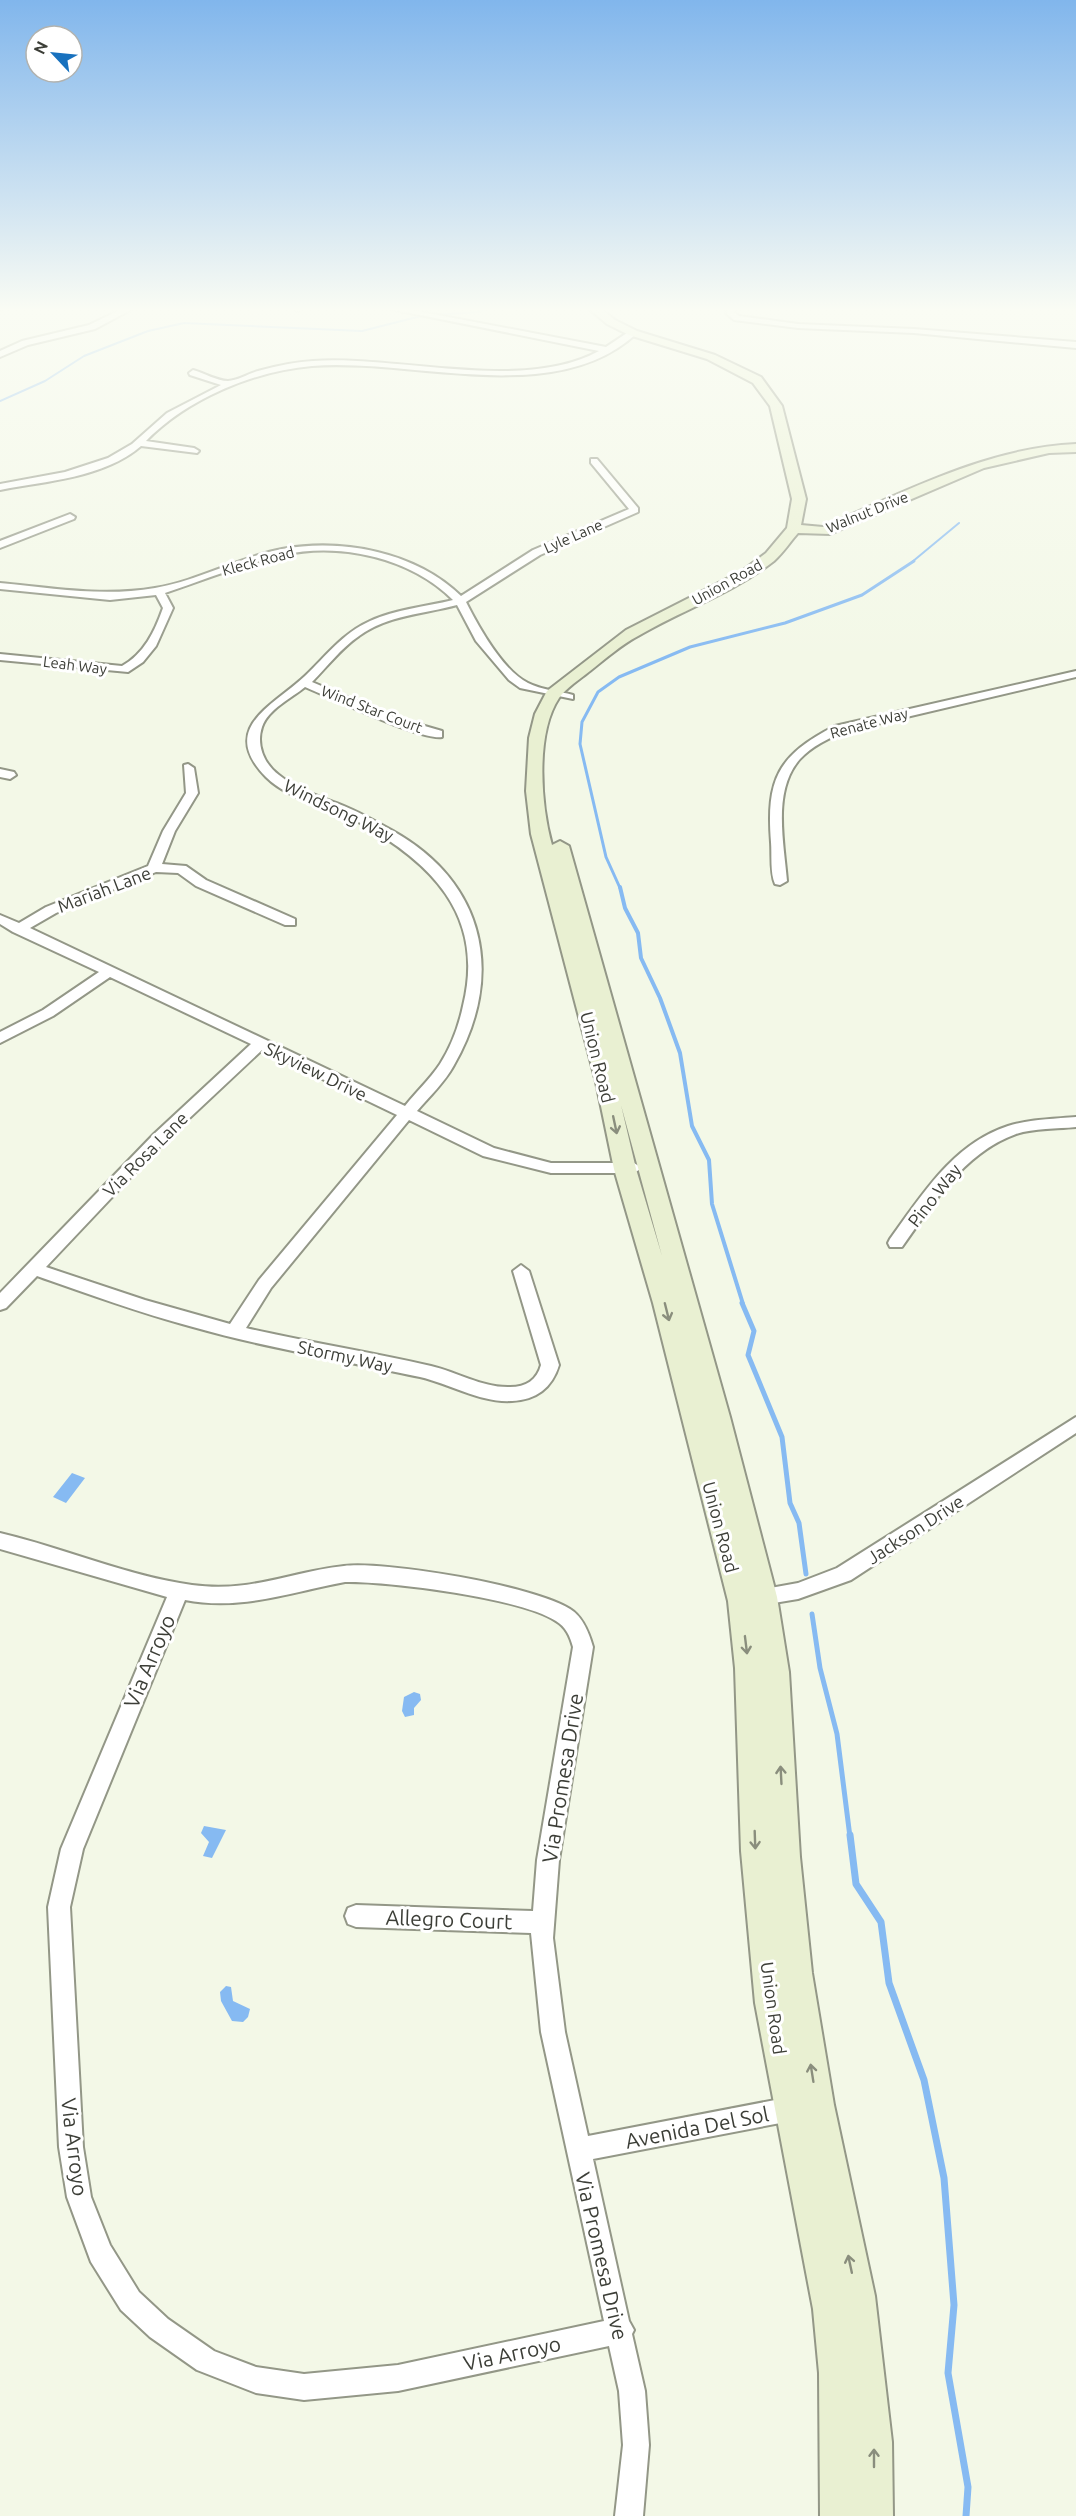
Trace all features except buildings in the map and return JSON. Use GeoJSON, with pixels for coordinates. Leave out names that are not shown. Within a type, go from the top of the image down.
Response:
{"type":"FeatureCollection","features":[{"type":"Feature","properties":{"kind":"main road"},"geometry":{"type":"LineString","coordinates":[[781,424],[797,484],[799,511],[794,529]]}},
{"type":"Feature","properties":{"kind":"main road","name":"Walnut Drive"},"geometry":{"type":"LineString","coordinates":[[794,529],[825,531],[979,465],[1049,449],[1076,448]]}},
{"type":"Feature","properties":{"kind":"main road","name":"Union Road"},"geometry":{"type":"LineString","coordinates":[[794,529],[771,556],[756,568],[667,614],[561,696],[551,738],[549,803],[636,1168],[718,1417],[752,1599],[775,1672],[785,1857],[796,1972],[818,2105],[857,2296],[874,2442],[874,2516]]}},
{"type":"Feature","properties":{"kind":"main road","name":"Union Road"},"geometry":{"type":"LineString","coordinates":[[752,1599],[749,1668],[756,1851],[771,2003],[831,2309],[837,2373],[839,2516]]}},
{"type":"Feature","properties":{"kind":"street"},"geometry":{"type":"LineString","coordinates":[[0,487],[106,462],[140,443],[158,424]]}},
{"type":"Feature","properties":{"kind":"street"},"geometry":{"type":"LineString","coordinates":[[140,443],[194,451]]}},
{"type":"Feature","properties":{"kind":"street","name":"Lyle Lane"},"geometry":{"type":"LineString","coordinates":[[460,601],[554,543],[634,510],[594,461]]}},
{"type":"Feature","properties":{"kind":"street"},"geometry":{"type":"LineString","coordinates":[[0,545],[70,518]]}},
{"type":"Feature","properties":{"kind":"street","name":"Kleck Road"},"geometry":{"type":"LineString","coordinates":[[0,586],[110,597],[159,591],[260,557],[319,548],[360,552],[404,562],[429,573],[460,601],[480,639],[513,678],[524,686],[561,696]]}},
{"type":"Feature","properties":{"kind":"street","name":"Leah Way"},"geometry":{"type":"LineString","coordinates":[[0,657],[124,670],[137,664],[164,623],[168,608],[159,591]]}},
{"type":"Feature","properties":{"kind":"street","name":"Windsong Way"},"geometry":{"type":"LineString","coordinates":[[235,1331],[265,1284],[447,1065],[461,1040],[477,989],[477,953],[469,922],[448,884],[427,861],[379,826],[283,784],[261,763],[254,746],[256,725],[265,712],[305,683],[343,641],[360,630],[406,612],[460,601]]}},
{"type":"Feature","properties":{"kind":"street","name":"Renate Way"},"geometry":{"type":"LineString","coordinates":[[780,881],[775,794],[787,766],[805,747],[820,736],[839,729],[1076,674]]}},
{"type":"Feature","properties":{"kind":"street","name":"Wind Star Court"},"geometry":{"type":"LineString","coordinates":[[305,683],[393,720],[438,734]]}},
{"type":"Feature","properties":{"kind":"street"},"geometry":{"type":"LineString","coordinates":[[154,868],[169,831],[192,793],[188,768]]}},
{"type":"Feature","properties":{"kind":"street","name":"Mariah Lane"},"geometry":{"type":"LineString","coordinates":[[18,929],[51,910],[154,868],[181,869],[201,883],[290,922]]}},
{"type":"Feature","properties":{"kind":"street","name":"Skyview Drive"},"geometry":{"type":"LineString","coordinates":[[0,919],[489,1152],[551,1168],[636,1168]]}},
{"type":"Feature","properties":{"kind":"street"},"geometry":{"type":"LineString","coordinates":[[0,1038],[48,1013],[108,972]]}},
{"type":"Feature","properties":{"kind":"street","name":"Via Rosa Lane"},"geometry":{"type":"LineString","coordinates":[[0,1304],[227,1072],[261,1044]]}},
{"type":"Feature","properties":{"kind":"street","name":"Pino Way"},"geometry":{"type":"LineString","coordinates":[[896,1243],[954,1166],[970,1151],[991,1138],[1014,1130],[1076,1122]]}},
{"type":"Feature","properties":{"kind":"street","name":"Stormy Way"},"geometry":{"type":"LineString","coordinates":[[34,1269],[160,1312],[319,1352],[433,1374],[500,1393],[523,1393],[540,1385],[547,1377],[550,1365],[521,1271]]}},
{"type":"Feature","properties":{"kind":"street","name":"Jackson Drive"},"geometry":{"type":"LineString","coordinates":[[752,1599],[818,1585],[844,1574],[1076,1424]]}},
{"type":"Feature","properties":{"kind":"street","name":"Via Promesa Drive"},"geometry":{"type":"LineString","coordinates":[[0,1541],[43,1550],[178,1591],[220,1596],[257,1594],[346,1574],[383,1575],[533,1601],[560,1612],[579,1632],[583,1647],[548,1860],[542,1922],[553,2032],[577,2150],[621,2330],[632,2391],[636,2445],[629,2516]]}},
{"type":"Feature","properties":{"kind":"street","name":"Via Arroyo"},"geometry":{"type":"LineString","coordinates":[[178,1591],[72,1849],[59,1907],[71,2146],[79,2197],[100,2253],[130,2301],[159,2328],[206,2361],[256,2380],[304,2386],[398,2378],[621,2330]]}},
{"type":"Feature","properties":{"kind":"street","name":"Allegro Court"},"geometry":{"type":"LineString","coordinates":[[356,1916],[542,1922]]}},
{"type":"Feature","properties":{"kind":"street","name":"Avenida Del Sol"},"geometry":{"type":"LineString","coordinates":[[577,2150],[790,2108],[818,2105]]}},
{"type":"Feature","properties":{"kind":"water"},"geometry":{"type":"Polygon","coordinates":[[[72,1473],[85,1478],[66,1503],[53,1497],[72,1473]]]}},
{"type":"Feature","properties":{"kind":"water"},"geometry":{"type":"Polygon","coordinates":[[[414,1692],[420,1694],[421,1700],[414,1708],[414,1715],[405,1717],[402,1711],[404,1697],[414,1692]]]}},
{"type":"Feature","properties":{"kind":"water"},"geometry":{"type":"Polygon","coordinates":[[[204,1826],[226,1830],[212,1858],[203,1856],[209,1842],[201,1833],[204,1826]]]}},
{"type":"Feature","properties":{"kind":"water"},"geometry":{"type":"Polygon","coordinates":[[[226,1986],[231,1987],[233,2001],[250,2009],[248,2017],[243,2022],[232,2021],[221,2001],[220,1992],[226,1986]]]}},
{"type":"Feature","properties":{"kind":"waterway"},"geometry":{"type":"LineString","coordinates":[[912,562],[959,523]]}},
{"type":"Feature","properties":{"kind":"waterway"},"geometry":{"type":"LineString","coordinates":[[620,888],[606,857],[580,744],[582,722],[598,692],[619,677],[690,647],[785,623],[862,595],[914,561]]}},
{"type":"Feature","properties":{"kind":"waterway"},"geometry":{"type":"LineString","coordinates":[[620,887],[625,908],[638,933],[641,958],[660,998],[680,1053],[692,1126],[709,1160],[712,1204],[743,1304]]}},
{"type":"Feature","properties":{"kind":"waterway"},"geometry":{"type":"LineString","coordinates":[[742,1303],[754,1331],[748,1355],[782,1437],[790,1503],[799,1523],[806,1574]]}},
{"type":"Feature","properties":{"kind":"waterway"},"geometry":{"type":"LineString","coordinates":[[812,1614],[820,1668],[837,1734],[850,1837]]}},
{"type":"Feature","properties":{"kind":"waterway"},"geometry":{"type":"LineString","coordinates":[[850,1835],[856,1884],[881,1922],[889,1983],[924,2080],[944,2178],[954,2305],[948,2373],[968,2487],[966,2516]]}}]}
